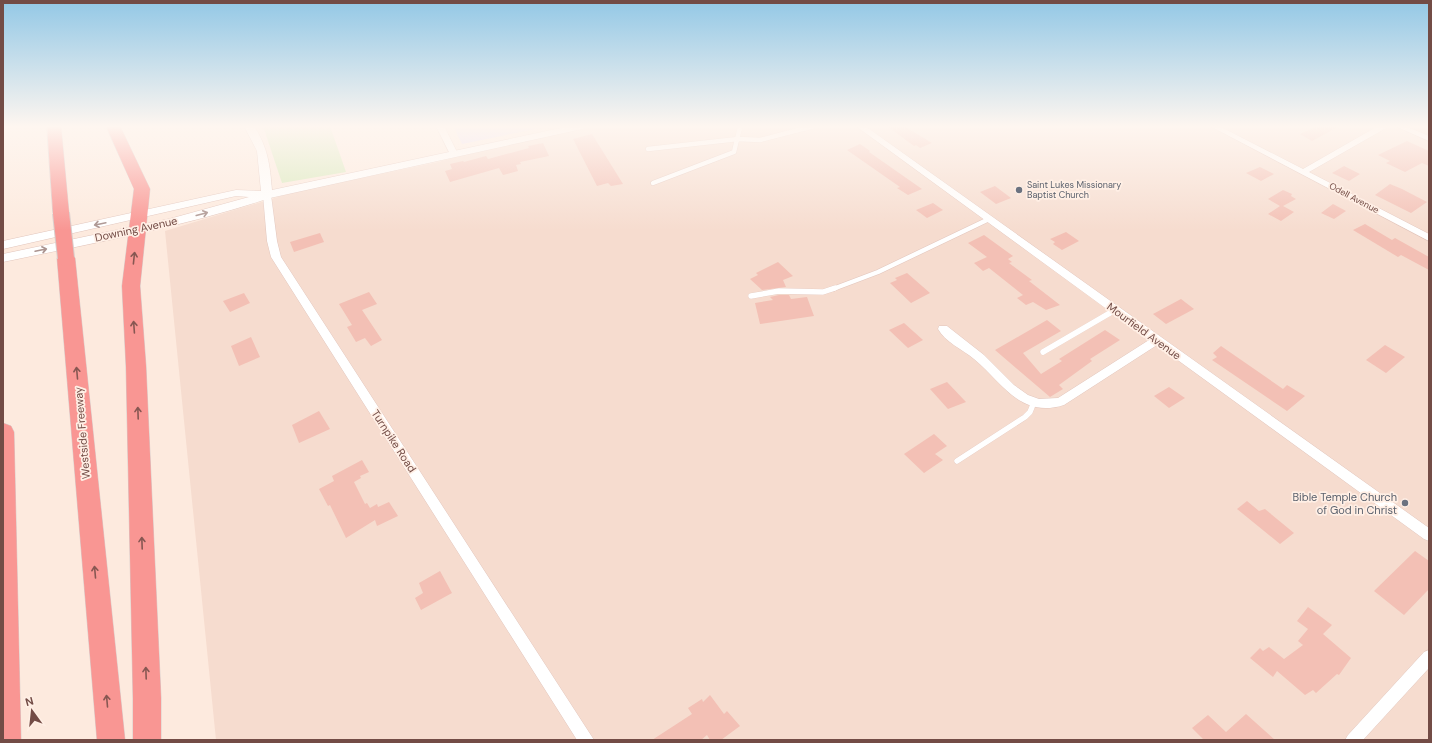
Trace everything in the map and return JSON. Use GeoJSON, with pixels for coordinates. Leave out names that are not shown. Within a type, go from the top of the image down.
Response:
{"type":"FeatureCollection","features":[{"type":"Feature","properties":{"kind":"highway","name":"Westside Freeway"},"geometry":{"type":"LineString","coordinates":[[57,161],[111,740]]}},
{"type":"Feature","properties":{"kind":"highway"},"geometry":{"type":"LineString","coordinates":[[129,161],[142,189],[131,286],[136,366],[147,691],[147,740]]}},
{"type":"Feature","properties":{"kind":"highway"},"geometry":{"type":"LineString","coordinates":[[3,432],[7,740]]}},
{"type":"Feature","properties":{"kind":"street","name":"Turnpike Road"},"geometry":{"type":"LineString","coordinates":[[264,161],[266,194],[272,241],[276,258],[586,740]]}},
{"type":"Feature","properties":{"kind":"street","name":"Downing Avenue"},"geometry":{"type":"LineString","coordinates":[[3,245],[138,223],[240,204],[266,194],[423,161]]}},
{"type":"Feature","properties":{"kind":"street","name":"Mourfield Avenue"},"geometry":{"type":"LineString","coordinates":[[908,161],[1429,535]]}},
{"type":"Feature","properties":{"kind":"street","name":"Odell Avenue"},"geometry":{"type":"LineString","coordinates":[[1281,161],[1429,238]]}},
{"type":"Feature","properties":{"kind":"street"},"geometry":{"type":"LineString","coordinates":[[1303,172],[1323,161]]}},
{"type":"Feature","properties":{"kind":"street","name":"Downing Avenue"},"geometry":{"type":"LineString","coordinates":[[3,258],[138,223]]}},
{"type":"Feature","properties":{"kind":"street"},"geometry":{"type":"LineString","coordinates":[[943,330],[978,357],[1012,389],[1034,402],[1060,402],[1157,340]]}},
{"type":"Feature","properties":{"kind":"street"},"geometry":{"type":"LineString","coordinates":[[1354,740],[1429,657]]}},
{"type":"Feature","properties":{"kind":"lane"},"geometry":{"type":"LineString","coordinates":[[653,183],[711,161]]}},
{"type":"Feature","properties":{"kind":"lane"},"geometry":{"type":"LineString","coordinates":[[751,296],[779,291],[823,292],[878,272],[989,219]]}},
{"type":"Feature","properties":{"kind":"lane"},"geometry":{"type":"LineString","coordinates":[[1043,352],[1115,310]]}},
{"type":"Feature","properties":{"kind":"lane"},"geometry":{"type":"LineString","coordinates":[[957,461],[1025,417],[1030,412],[1034,402]]}},
{"type":"Feature","properties":{"kind":"shaded area"},"geometry":{"type":"Polygon","coordinates":[[[443,161],[1429,161],[1429,740],[216,740],[165,231],[291,193],[443,161]]]}},
{"type":"Feature","properties":{"kind":"green space"},"geometry":{"type":"Polygon","coordinates":[[[275,161],[342,161],[346,172],[282,183],[275,161]]]}},
{"type":"Feature","properties":{"kind":"building"},"geometry":{"type":"Polygon","coordinates":[[[469,161],[526,161],[520,162],[521,164],[516,165],[518,171],[503,175],[499,168],[450,182],[445,171],[452,169],[450,164],[469,161]]]}},
{"type":"Feature","properties":{"kind":"building"},"geometry":{"type":"Polygon","coordinates":[[[584,161],[609,161],[623,184],[611,186],[608,183],[597,186],[584,161]]]}},
{"type":"Feature","properties":{"kind":"building"},"geometry":{"type":"Polygon","coordinates":[[[862,161],[881,161],[922,189],[908,195],[897,188],[900,187],[862,161]]]}},
{"type":"Feature","properties":{"kind":"building"},"geometry":{"type":"Polygon","coordinates":[[[1390,161],[1429,161],[1429,166],[1422,163],[1405,172],[1386,163],[1390,161]]]}},
{"type":"Feature","properties":{"kind":"building"},"geometry":{"type":"Polygon","coordinates":[[[1344,166],[1360,174],[1349,181],[1332,173],[1344,166]]]}},
{"type":"Feature","properties":{"kind":"building"},"geometry":{"type":"Polygon","coordinates":[[[1260,167],[1274,174],[1261,181],[1246,173],[1260,167]]]}},
{"type":"Feature","properties":{"kind":"building"},"geometry":{"type":"Polygon","coordinates":[[[1390,184],[1427,202],[1411,213],[1375,195],[1390,184]]]}},
{"type":"Feature","properties":{"kind":"building"},"geometry":{"type":"Polygon","coordinates":[[[995,186],[1011,198],[996,204],[980,192],[995,186]]]}},
{"type":"Feature","properties":{"kind":"building"},"geometry":{"type":"Polygon","coordinates":[[[1283,190],[1292,194],[1291,196],[1296,199],[1283,206],[1294,212],[1281,221],[1268,214],[1280,206],[1268,199],[1283,190]]]}},
{"type":"Feature","properties":{"kind":"building"},"geometry":{"type":"Polygon","coordinates":[[[933,203],[943,210],[927,218],[916,210],[933,203]]]}},
{"type":"Feature","properties":{"kind":"building"},"geometry":{"type":"Polygon","coordinates":[[[1333,204],[1346,211],[1334,219],[1321,213],[1333,204]]]}},
{"type":"Feature","properties":{"kind":"building"},"geometry":{"type":"Polygon","coordinates":[[[1365,224],[1392,240],[1395,238],[1429,257],[1429,270],[1401,255],[1398,257],[1353,230],[1365,224]]]}},
{"type":"Feature","properties":{"kind":"building"},"geometry":{"type":"Polygon","coordinates":[[[1066,232],[1079,241],[1062,250],[1053,244],[1055,242],[1050,239],[1066,232]]]}},
{"type":"Feature","properties":{"kind":"building"},"geometry":{"type":"Polygon","coordinates":[[[320,233],[324,242],[294,252],[290,242],[320,233]]]}},
{"type":"Feature","properties":{"kind":"building"},"geometry":{"type":"Polygon","coordinates":[[[984,235],[1013,256],[1008,259],[1012,262],[1009,263],[1032,280],[1029,281],[1060,305],[1046,310],[1033,302],[1026,305],[1017,298],[1023,295],[989,268],[983,271],[974,263],[987,257],[968,243],[984,235]]]}},
{"type":"Feature","properties":{"kind":"building"},"geometry":{"type":"Polygon","coordinates":[[[778,262],[793,276],[783,280],[786,287],[762,290],[750,279],[758,275],[756,273],[778,262]]]}},
{"type":"Feature","properties":{"kind":"building"},"geometry":{"type":"Polygon","coordinates":[[[907,273],[930,293],[911,303],[890,283],[897,280],[895,278],[907,273]]]}},
{"type":"Feature","properties":{"kind":"building"},"geometry":{"type":"Polygon","coordinates":[[[369,292],[377,304],[362,310],[382,340],[371,346],[365,338],[356,342],[347,327],[352,325],[339,304],[369,292]]]}},
{"type":"Feature","properties":{"kind":"building"},"geometry":{"type":"Polygon","coordinates":[[[244,293],[250,303],[230,312],[223,301],[244,293]]]}},
{"type":"Feature","properties":{"kind":"building"},"geometry":{"type":"Polygon","coordinates":[[[789,295],[791,299],[807,297],[814,316],[760,324],[755,303],[773,300],[770,297],[789,295]]]}},
{"type":"Feature","properties":{"kind":"building"},"geometry":{"type":"Polygon","coordinates":[[[1181,299],[1194,309],[1166,324],[1153,314],[1181,299]]]}},
{"type":"Feature","properties":{"kind":"building"},"geometry":{"type":"Polygon","coordinates":[[[1047,320],[1061,331],[1023,353],[1041,374],[1062,361],[1059,359],[1105,330],[1120,340],[1090,359],[1092,361],[1059,385],[1063,389],[1050,397],[995,350],[1047,320]]]}},
{"type":"Feature","properties":{"kind":"building"},"geometry":{"type":"Polygon","coordinates":[[[904,323],[923,340],[908,348],[889,330],[904,323]]]}},
{"type":"Feature","properties":{"kind":"building"},"geometry":{"type":"Polygon","coordinates":[[[251,337],[260,357],[239,366],[231,346],[251,337]]]}},
{"type":"Feature","properties":{"kind":"building"},"geometry":{"type":"Polygon","coordinates":[[[1385,345],[1405,357],[1386,373],[1366,360],[1385,345]]]}},
{"type":"Feature","properties":{"kind":"building"},"geometry":{"type":"Polygon","coordinates":[[[1221,346],[1283,389],[1287,385],[1305,396],[1287,411],[1212,360],[1217,357],[1213,353],[1221,346]]]}},
{"type":"Feature","properties":{"kind":"building"},"geometry":{"type":"Polygon","coordinates":[[[947,382],[966,402],[948,409],[930,389],[947,382]]]}},
{"type":"Feature","properties":{"kind":"building"},"geometry":{"type":"Polygon","coordinates":[[[1169,387],[1185,398],[1169,408],[1154,396],[1169,387]]]}},
{"type":"Feature","properties":{"kind":"building"},"geometry":{"type":"Polygon","coordinates":[[[319,411],[330,429],[299,443],[292,425],[319,411]]]}},
{"type":"Feature","properties":{"kind":"building"},"geometry":{"type":"Polygon","coordinates":[[[934,434],[947,446],[935,454],[943,460],[924,473],[904,454],[934,434]]]}},
{"type":"Feature","properties":{"kind":"building"},"geometry":{"type":"Polygon","coordinates":[[[362,460],[369,472],[360,476],[361,478],[354,482],[365,504],[367,503],[370,508],[377,504],[378,507],[389,502],[398,516],[377,526],[375,520],[346,538],[330,505],[328,506],[319,489],[334,481],[332,476],[362,460]]]}},
{"type":"Feature","properties":{"kind":"building"},"geometry":{"type":"Polygon","coordinates":[[[1247,501],[1259,511],[1265,509],[1294,533],[1280,544],[1237,509],[1247,501]]]}},
{"type":"Feature","properties":{"kind":"building"},"geometry":{"type":"Polygon","coordinates":[[[1415,551],[1429,561],[1429,589],[1404,615],[1374,591],[1415,551]]]}},
{"type":"Feature","properties":{"kind":"building"},"geometry":{"type":"Polygon","coordinates":[[[440,571],[452,593],[421,610],[415,598],[423,593],[419,583],[440,571]]]}},
{"type":"Feature","properties":{"kind":"building"},"geometry":{"type":"Polygon","coordinates":[[[1308,607],[1332,625],[1323,634],[1351,658],[1339,675],[1337,674],[1316,693],[1313,690],[1305,695],[1277,671],[1273,677],[1250,658],[1260,648],[1263,651],[1269,647],[1284,659],[1303,645],[1298,641],[1308,629],[1297,621],[1308,607]]]}},
{"type":"Feature","properties":{"kind":"building"},"geometry":{"type":"Polygon","coordinates":[[[710,695],[724,714],[727,711],[740,726],[721,740],[710,740],[707,735],[701,740],[652,740],[692,714],[688,708],[702,699],[703,702],[710,695]]]}},
{"type":"Feature","properties":{"kind":"building"},"geometry":{"type":"Polygon","coordinates":[[[1246,714],[1275,740],[1204,740],[1192,728],[1208,715],[1226,732],[1246,714]]]}},
{"type":"Feature","properties":{"kind":"place","name":"Saint Lukes Missionary Baptist Church"},"geometry":{"type":"Point","coordinates":[1019,190]}},
{"type":"Feature","properties":{"kind":"place","name":"Bible Temple Church of God in Christ"},"geometry":{"type":"Point","coordinates":[1405,503]}}]}
